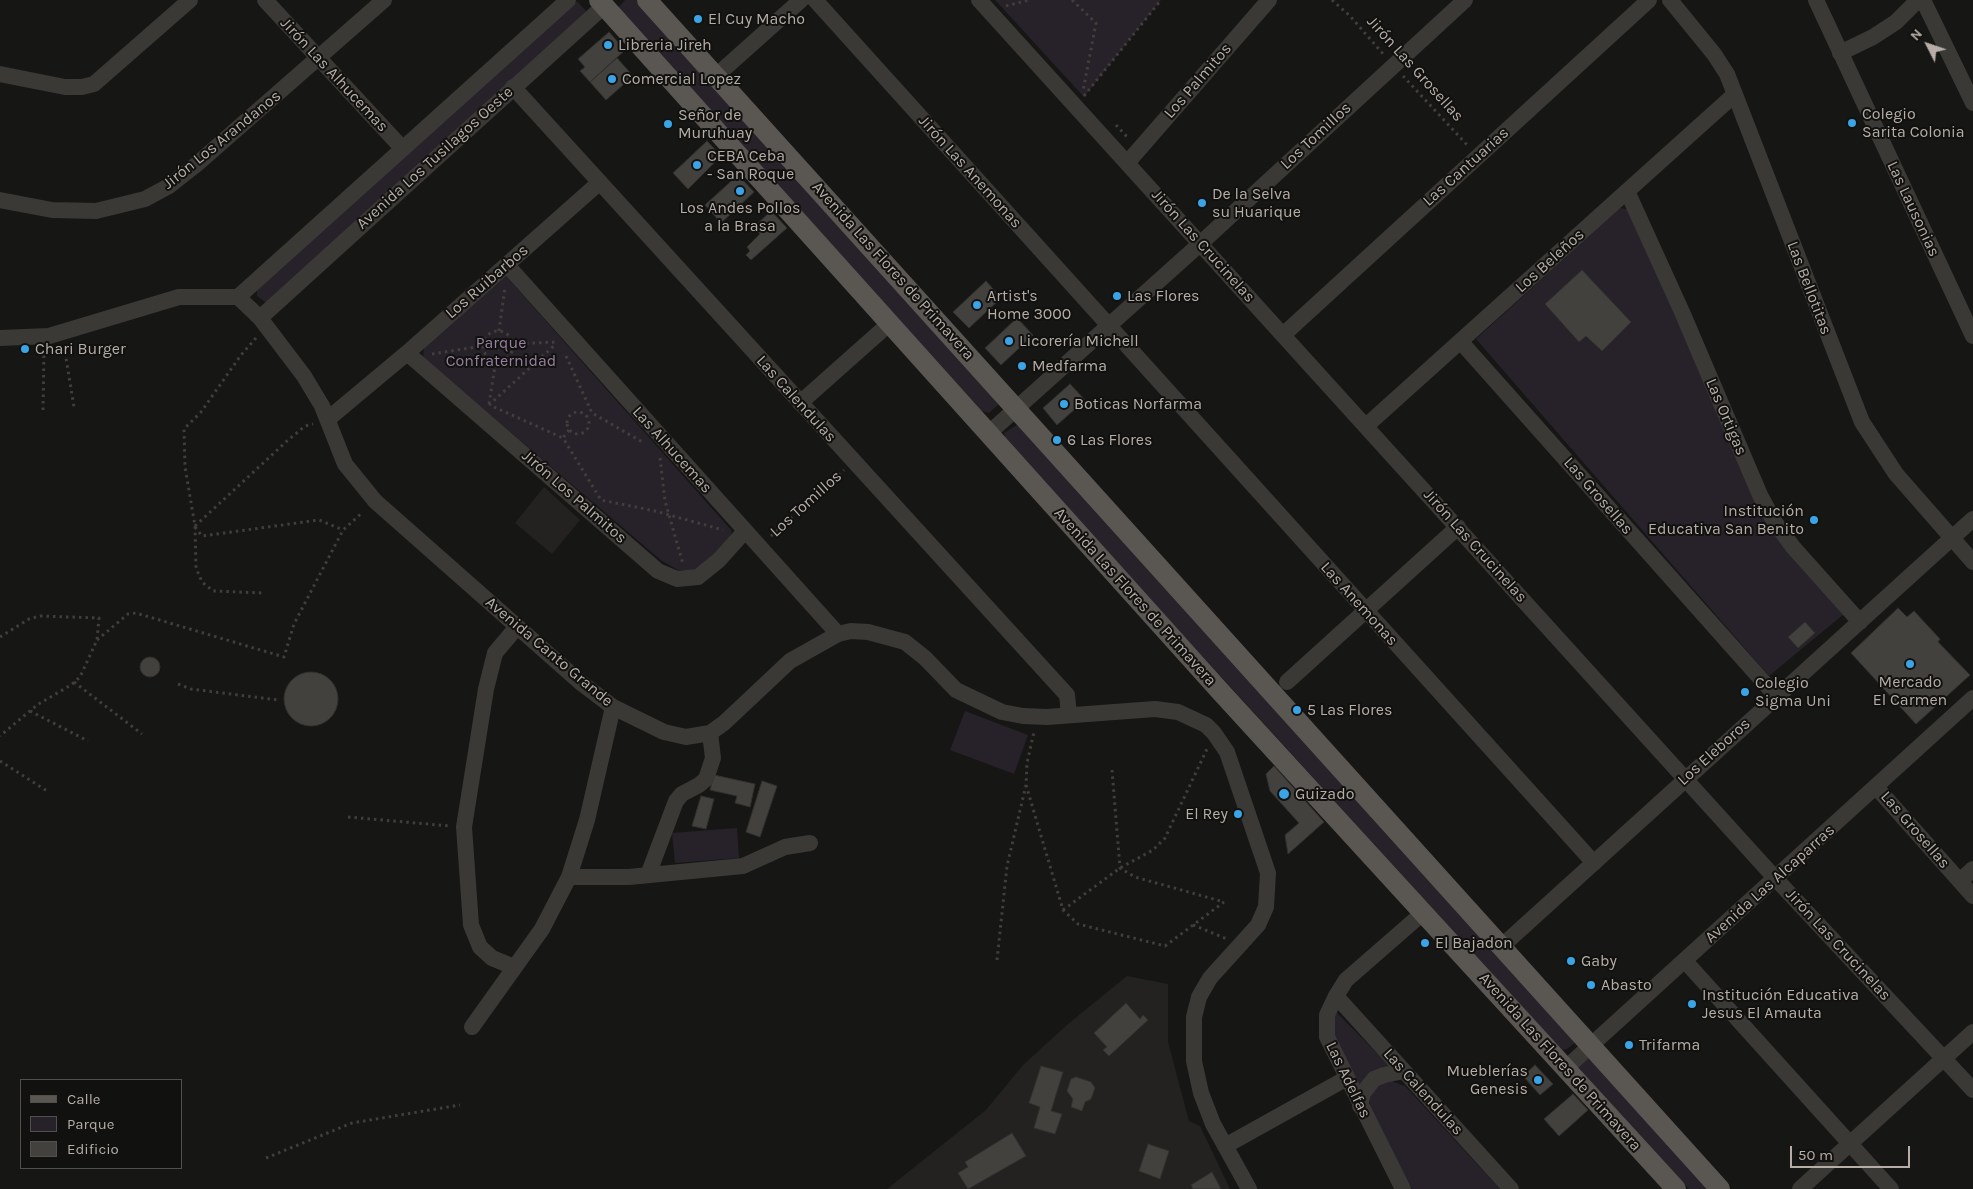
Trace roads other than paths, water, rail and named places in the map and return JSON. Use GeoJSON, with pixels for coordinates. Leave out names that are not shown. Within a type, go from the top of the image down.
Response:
{"type":"FeatureCollection","features":[{"type":"Feature","properties":{"kind":"main road","name":"Avenida Las Flores de Primavera"},"geometry":{"type":"LineString","coordinates":[[647,0],[1720,1189]]}},
{"type":"Feature","properties":{"kind":"main road","name":"Avenida Las Flores de Primavera"},"geometry":{"type":"LineString","coordinates":[[605,2],[1220,691],[1676,1189]]}},
{"type":"Feature","properties":{"kind":"street"},"geometry":{"type":"LineString","coordinates":[[0,74],[65,87],[82,87],[94,84],[190,0]]}},
{"type":"Feature","properties":{"kind":"street","name":"Jirón Las Alhucemas"},"geometry":{"type":"LineString","coordinates":[[265,0],[403,149]]}},
{"type":"Feature","properties":{"kind":"street","name":"Jirón Los Arandanos"},"geometry":{"type":"LineString","coordinates":[[0,200],[52,210],[87,212],[145,199],[168,186],[197,164],[384,0]]}},
{"type":"Feature","properties":{"kind":"street","name":"Avenida Los Tusilagos Oeste"},"geometry":{"type":"LineString","coordinates":[[238,297],[568,0]]}},
{"type":"Feature","properties":{"kind":"street"},"geometry":{"type":"LineString","coordinates":[[716,76],[801,0]]}},
{"type":"Feature","properties":{"kind":"street","name":"Jirón Las Anemonas"},"geometry":{"type":"LineString","coordinates":[[815,0],[1125,345]]}},
{"type":"Feature","properties":{"kind":"street","name":"Los Palmitos"},"geometry":{"type":"LineString","coordinates":[[1128,162],[1269,0]]}},
{"type":"Feature","properties":{"kind":"street","name":"Los Tomillos"},"geometry":{"type":"LineString","coordinates":[[989,433],[1201,243],[1465,0]]}},
{"type":"Feature","properties":{"kind":"street","name":"Las Cantuarias"},"geometry":{"type":"LineString","coordinates":[[1283,335],[1649,0]]}},
{"type":"Feature","properties":{"kind":"street","name":"Las Bellotitas"},"geometry":{"type":"LineString","coordinates":[[1670,0],[1714,54],[1727,74],[1862,422],[1896,474],[1973,562]]}},
{"type":"Feature","properties":{"kind":"street","name":"Las Lausonias"},"geometry":{"type":"LineString","coordinates":[[1816,0],[1973,336]]}},
{"type":"Feature","properties":{"kind":"street"},"geometry":{"type":"LineString","coordinates":[[1840,53],[1896,22],[1918,0]]}},
{"type":"Feature","properties":{"kind":"street"},"geometry":{"type":"LineString","coordinates":[[1923,0],[1971,94]]}},
{"type":"Feature","properties":{"kind":"street","name":"Jirón Las Crucinelas"},"geometry":{"type":"LineString","coordinates":[[981,1],[1775,878],[1973,1090]]}},
{"type":"Feature","properties":{"kind":"street","name":"Avenida Los Tusilagos Oeste"},"geometry":{"type":"LineString","coordinates":[[263,322],[605,2]]}},
{"type":"Feature","properties":{"kind":"street","name":"Las Calendulas"},"geometry":{"type":"LineString","coordinates":[[513,87],[1067,695],[1069,715]]}},
{"type":"Feature","properties":{"kind":"street","name":"Los Beleños"},"geometry":{"type":"LineString","coordinates":[[1366,426],[1734,95]]}},
{"type":"Feature","properties":{"kind":"street","name":"Los Ruibarbos"},"geometry":{"type":"LineString","coordinates":[[328,419],[407,353],[600,182]]}},
{"type":"Feature","properties":{"kind":"street","name":"Las Ortigas"},"geometry":{"type":"LineString","coordinates":[[1627,191],[1682,312],[1760,495],[1774,521],[1794,547],[1860,622]]}},
{"type":"Feature","properties":{"kind":"street","name":"Las Alhucemas"},"geometry":{"type":"LineString","coordinates":[[507,265],[738,531],[759,547],[838,634]]}},
{"type":"Feature","properties":{"kind":"street"},"geometry":{"type":"LineString","coordinates":[[0,338],[44,336],[62,332],[179,297],[238,297]]}},
{"type":"Feature","properties":{"kind":"street","name":"Avenida Canto Grande"},"geometry":{"type":"LineString","coordinates":[[238,297],[263,322],[304,376],[328,419],[345,464],[375,501],[516,628],[614,707],[664,732],[686,737],[710,733],[724,723],[790,662],[838,634],[851,631],[868,632],[905,642],[964,694],[1002,712],[1037,717],[1132,709],[1178,712],[1196,719],[1214,733],[1227,752],[1268,872],[1266,907],[1258,925],[1241,945],[1227,957],[1210,978],[1199,997],[1194,1016],[1194,1061],[1199,1085],[1209,1115],[1249,1189]]}},
{"type":"Feature","properties":{"kind":"street"},"geometry":{"type":"LineString","coordinates":[[800,403],[890,323]]}},
{"type":"Feature","properties":{"kind":"street","name":"Las Grosellas"},"geometry":{"type":"LineString","coordinates":[[1461,342],[1776,696]]}},
{"type":"Feature","properties":{"kind":"street","name":"Las Anemonas"},"geometry":{"type":"LineString","coordinates":[[1125,345],[1594,863]]}},
{"type":"Feature","properties":{"kind":"street","name":"Jirón Los Palmitos"},"geometry":{"type":"LineString","coordinates":[[407,353],[658,571],[677,579],[698,578],[719,560],[738,531]]}},
{"type":"Feature","properties":{"kind":"street","name":"Los Eleboros"},"geometry":{"type":"LineString","coordinates":[[1502,946],[1973,519]]}},
{"type":"Feature","properties":{"kind":"street"},"geometry":{"type":"LineString","coordinates":[[1287,682],[1458,527]]}},
{"type":"Feature","properties":{"kind":"street"},"geometry":{"type":"LineString","coordinates":[[514,966],[492,958],[480,947],[470,925],[464,827],[480,726],[495,653],[516,628]]}},
{"type":"Feature","properties":{"kind":"street","name":"Avenida Las Alcaparras"},"geometry":{"type":"LineString","coordinates":[[1566,1068],[1973,698]]}},
{"type":"Feature","properties":{"kind":"street"},"geometry":{"type":"LineString","coordinates":[[472,1027],[542,929],[569,877],[587,820],[614,707]]}},
{"type":"Feature","properties":{"kind":"street"},"geometry":{"type":"LineString","coordinates":[[648,875],[676,801],[682,794],[706,779],[713,758],[710,733]]}},
{"type":"Feature","properties":{"kind":"street","name":"Las Grosellas"},"geometry":{"type":"LineString","coordinates":[[1876,787],[1973,896]]}},
{"type":"Feature","properties":{"kind":"street"},"geometry":{"type":"LineString","coordinates":[[569,877],[648,875],[743,866],[785,847],[810,843]]}},
{"type":"Feature","properties":{"kind":"street"},"geometry":{"type":"LineString","coordinates":[[1960,881],[1973,869]]}},
{"type":"Feature","properties":{"kind":"street","name":"Las Adelfas"},"geometry":{"type":"LineString","coordinates":[[1403,1189],[1360,1106],[1327,1036],[1327,1015],[1346,980],[1424,912]]}},
{"type":"Feature","properties":{"kind":"street"},"geometry":{"type":"LineString","coordinates":[[1685,961],[1846,1148],[1891,1189]]}},
{"type":"Feature","properties":{"kind":"street","name":"Las Calendulas"},"geometry":{"type":"LineString","coordinates":[[1336,996],[1511,1189]]}},
{"type":"Feature","properties":{"kind":"street"},"geometry":{"type":"LineString","coordinates":[[1800,1189],[1973,1032]]}},
{"type":"Feature","properties":{"kind":"street"},"geometry":{"type":"LineString","coordinates":[[1360,1106],[1363,1093],[1374,1079],[1404,1071]]}},
{"type":"Feature","properties":{"kind":"street"},"geometry":{"type":"LineString","coordinates":[[1226,1146],[1347,1078]]}},
{"type":"Feature","properties":{"kind":"place","name":"El Cuy Macho"},"geometry":{"type":"Point","coordinates":[698,19]}},
{"type":"Feature","properties":{"kind":"place","name":"Libreria Jireh"},"geometry":{"type":"Point","coordinates":[608,45]}},
{"type":"Feature","properties":{"kind":"place","name":"Comercial Lopez"},"geometry":{"type":"Point","coordinates":[612,79]}},
{"type":"Feature","properties":{"kind":"place","name":"Colegio Sarita Colonia"},"geometry":{"type":"Point","coordinates":[1852,123]}},
{"type":"Feature","properties":{"kind":"place","name":"Señor de Muruhuay"},"geometry":{"type":"Point","coordinates":[668,124]}},
{"type":"Feature","properties":{"kind":"place","name":"CEBA Ceba - San Roque"},"geometry":{"type":"Point","coordinates":[697,165]}},
{"type":"Feature","properties":{"kind":"place","name":"Los Andes Pollos a la Brasa"},"geometry":{"type":"Point","coordinates":[740,191]}},
{"type":"Feature","properties":{"kind":"place","name":"De la Selva su Huarique"},"geometry":{"type":"Point","coordinates":[1202,203]}},
{"type":"Feature","properties":{"kind":"place","name":"Las Flores"},"geometry":{"type":"Point","coordinates":[1117,296]}},
{"type":"Feature","properties":{"kind":"place","name":"Artist's Home 3000"},"geometry":{"type":"Point","coordinates":[977,305]}},
{"type":"Feature","properties":{"kind":"place","name":"Licorería Michell"},"geometry":{"type":"Point","coordinates":[1009,341]}},
{"type":"Feature","properties":{"kind":"place","name":"Chari Burger"},"geometry":{"type":"Point","coordinates":[25,349]}},
{"type":"Feature","properties":{"kind":"place","name":"Medfarma"},"geometry":{"type":"Point","coordinates":[1022,366]}},
{"type":"Feature","properties":{"kind":"place","name":"Boticas Norfarma"},"geometry":{"type":"Point","coordinates":[1064,404]}},
{"type":"Feature","properties":{"kind":"place","name":"6 Las Flores"},"geometry":{"type":"Point","coordinates":[1057,440]}},
{"type":"Feature","properties":{"kind":"place","name":"Institución Educativa San Benito"},"geometry":{"type":"Point","coordinates":[1814,520]}},
{"type":"Feature","properties":{"kind":"place","name":"Mercado El Carmen"},"geometry":{"type":"Point","coordinates":[1910,664]}},
{"type":"Feature","properties":{"kind":"place","name":"Colegio Sigma Uni"},"geometry":{"type":"Point","coordinates":[1745,692]}},
{"type":"Feature","properties":{"kind":"place","name":"5 Las Flores"},"geometry":{"type":"Point","coordinates":[1297,710]}},
{"type":"Feature","properties":{"kind":"place","name":"Guizado"},"geometry":{"type":"Point","coordinates":[1284,794]}},
{"type":"Feature","properties":{"kind":"place","name":"El Rey"},"geometry":{"type":"Point","coordinates":[1238,814]}},
{"type":"Feature","properties":{"kind":"place","name":"El Bajadon"},"geometry":{"type":"Point","coordinates":[1425,943]}},
{"type":"Feature","properties":{"kind":"place","name":"Gaby"},"geometry":{"type":"Point","coordinates":[1571,961]}},
{"type":"Feature","properties":{"kind":"place","name":"Abasto"},"geometry":{"type":"Point","coordinates":[1591,985]}},
{"type":"Feature","properties":{"kind":"place","name":"Institución Educativa Jesus El Amauta"},"geometry":{"type":"Point","coordinates":[1692,1004]}},
{"type":"Feature","properties":{"kind":"place","name":"Trifarma"},"geometry":{"type":"Point","coordinates":[1629,1045]}},
{"type":"Feature","properties":{"kind":"place","name":"Mueblerías Genesis"},"geometry":{"type":"Point","coordinates":[1538,1080]}},
{"type":"Feature","properties":{"kind":"park label","name":"Parque Confraternidad"},"geometry":{"type":"Point","coordinates":[501,352]}}]}
